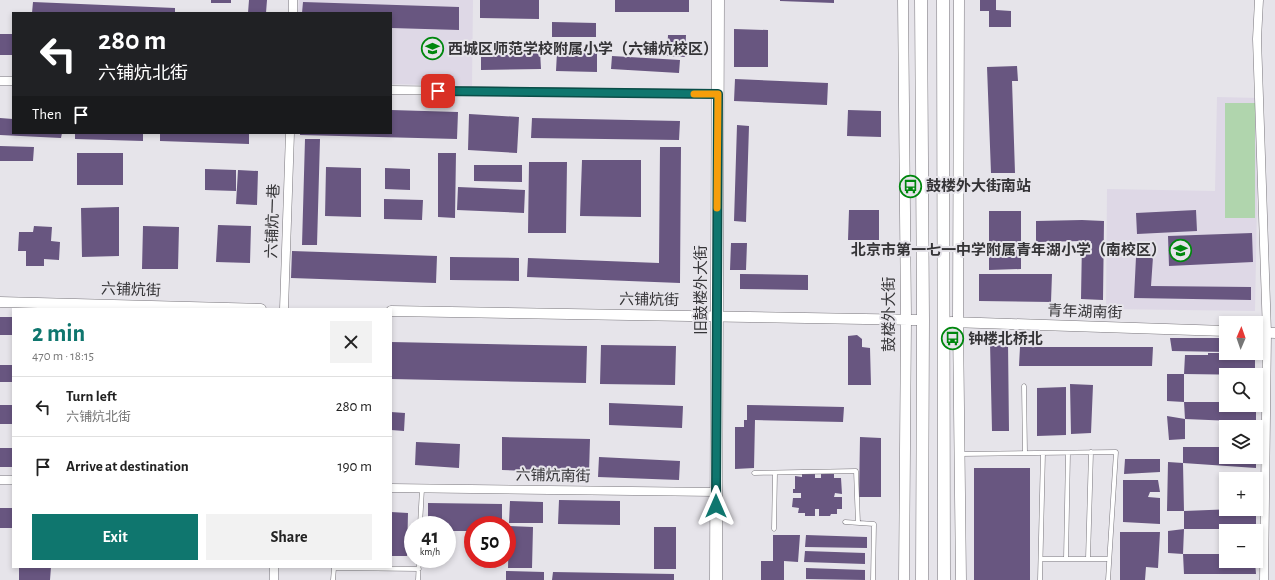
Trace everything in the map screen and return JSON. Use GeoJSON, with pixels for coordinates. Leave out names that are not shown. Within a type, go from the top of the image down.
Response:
{"type":"FeatureCollection","features":[{"type":"Feature","properties":{"kind":"main road","name":"旧鼓楼外大街"},"geometry":{"type":"LineString","coordinates":[[716,580],[718,0]]}},
{"type":"Feature","properties":{"kind":"main road"},"geometry":{"type":"LineString","coordinates":[[921,0],[923,320],[922,580]]}},
{"type":"Feature","properties":{"kind":"main road"},"geometry":{"type":"LineString","coordinates":[[942,0],[944,580]]}},
{"type":"Feature","properties":{"kind":"street"},"geometry":{"type":"LineString","coordinates":[[293,0],[293,12]]}},
{"type":"Feature","properties":{"kind":"street","name":"鼓楼外大街"},"geometry":{"type":"LineString","coordinates":[[903,0],[906,320],[904,580]]}},
{"type":"Feature","properties":{"kind":"street"},"geometry":{"type":"LineString","coordinates":[[959,0],[958,322],[961,580]]}},
{"type":"Feature","properties":{"kind":"street"},"geometry":{"type":"LineString","coordinates":[[1259,0],[1257,39],[1271,333],[1264,580]]}},
{"type":"Feature","properties":{"kind":"street"},"geometry":{"type":"LineString","coordinates":[[0,81],[12,81]]}},
{"type":"Feature","properties":{"kind":"street"},"geometry":{"type":"LineString","coordinates":[[392,90],[718,94]]}},
{"type":"Feature","properties":{"kind":"street","name":"六铺炕一巷"},"geometry":{"type":"LineString","coordinates":[[284,308],[290,134]]}},
{"type":"Feature","properties":{"kind":"street","name":"六铺炕街"},"geometry":{"type":"LineString","coordinates":[[0,302],[223,308]]}},
{"type":"Feature","properties":{"kind":"street","name":"六铺炕街"},"geometry":{"type":"LineString","coordinates":[[392,311],[923,320]]}},
{"type":"Feature","properties":{"kind":"street","name":"青年湖南街"},"geometry":{"type":"LineString","coordinates":[[943,322],[1219,331]]}},
{"type":"Feature","properties":{"kind":"street"},"geometry":{"type":"LineString","coordinates":[[0,480],[12,480]]}},
{"type":"Feature","properties":{"kind":"street","name":"六铺炕南街"},"geometry":{"type":"LineString","coordinates":[[392,488],[716,492]]}},
{"type":"Feature","properties":{"kind":"street"},"geometry":{"type":"LineString","coordinates":[[274,568],[274,580]]}},
{"type":"Feature","properties":{"kind":"lane"},"geometry":{"type":"LineString","coordinates":[[1024,386],[1025,453]]}},
{"type":"Feature","properties":{"kind":"lane"},"geometry":{"type":"LineString","coordinates":[[1066,559],[1068,452]]}},
{"type":"Feature","properties":{"kind":"lane"},"geometry":{"type":"LineString","coordinates":[[1088,559],[1091,452]]}},
{"type":"Feature","properties":{"kind":"lane"},"geometry":{"type":"LineString","coordinates":[[959,454],[1116,452],[1108,580]]}},
{"type":"Feature","properties":{"kind":"lane"},"geometry":{"type":"LineString","coordinates":[[1040,580],[1043,453]]}},
{"type":"Feature","properties":{"kind":"lane"},"geometry":{"type":"LineString","coordinates":[[754,473],[856,471],[858,523]]}},
{"type":"Feature","properties":{"kind":"lane"},"geometry":{"type":"LineString","coordinates":[[774,529],[775,473]]}},
{"type":"Feature","properties":{"kind":"lane"},"geometry":{"type":"LineString","coordinates":[[420,516],[422,489]]}},
{"type":"Feature","properties":{"kind":"lane"},"geometry":{"type":"LineString","coordinates":[[845,522],[874,524],[873,580]]}},
{"type":"Feature","properties":{"kind":"lane"},"geometry":{"type":"LineString","coordinates":[[1041,559],[1109,559]]}},
{"type":"Feature","properties":{"kind":"lane"},"geometry":{"type":"LineString","coordinates":[[333,580],[334,568],[419,569],[418,580]]}},
{"type":"Feature","properties":{"kind":"shaded area","name":"西城区师范学校附属小学（六铺炕校区）"},"geometry":{"type":"Polygon","coordinates":[[[299,0],[473,0],[472,86],[392,84],[392,12],[298,12],[299,0]]]}},
{"type":"Feature","properties":{"kind":"shaded area","name":"北京市第一七一中学附属青年湖小学（南校区）"},"geometry":{"type":"Polygon","coordinates":[[[1217,97],[1259,98],[1255,311],[1106,309],[1107,189],[1215,191],[1217,97]]]}},
{"type":"Feature","properties":{"kind":"green space"},"geometry":{"type":"Polygon","coordinates":[[[1225,103],[1255,103],[1255,218],[1225,218],[1225,103]]]}},
{"type":"Feature","properties":{"kind":"building"},"geometry":{"type":"Polygon","coordinates":[[[211,0],[231,0],[231,3],[211,3],[211,0]]]}},
{"type":"Feature","properties":{"kind":"building"},"geometry":{"type":"Polygon","coordinates":[[[249,0],[267,0],[266,12],[248,12],[249,0]]]}},
{"type":"Feature","properties":{"kind":"building"},"geometry":{"type":"Polygon","coordinates":[[[480,0],[539,0],[539,19],[480,18],[480,0]]]}},
{"type":"Feature","properties":{"kind":"building"},"geometry":{"type":"Polygon","coordinates":[[[615,0],[689,0],[689,12],[615,12],[615,0]]]}},
{"type":"Feature","properties":{"kind":"building"},"geometry":{"type":"Polygon","coordinates":[[[834,0],[834,3],[780,1],[834,0]]]}},
{"type":"Feature","properties":{"kind":"building"},"geometry":{"type":"Polygon","coordinates":[[[980,0],[996,0],[996,10],[1011,11],[1011,27],[989,27],[989,11],[980,11],[980,0]]]}},
{"type":"Feature","properties":{"kind":"building"},"geometry":{"type":"Polygon","coordinates":[[[33,2],[175,8],[175,12],[32,12],[33,2]]]}},
{"type":"Feature","properties":{"kind":"building"},"geometry":{"type":"Polygon","coordinates":[[[303,2],[459,7],[459,30],[392,28],[392,12],[302,12],[303,2]]]}},
{"type":"Feature","properties":{"kind":"building"},"geometry":{"type":"Polygon","coordinates":[[[552,22],[596,23],[596,37],[552,37],[552,22]]]}},
{"type":"Feature","properties":{"kind":"building"},"geometry":{"type":"Polygon","coordinates":[[[734,29],[768,30],[768,67],[734,67],[734,29]]]}},
{"type":"Feature","properties":{"kind":"building"},"geometry":{"type":"Polygon","coordinates":[[[0,34],[12,34],[12,55],[0,55],[0,34]]]}},
{"type":"Feature","properties":{"kind":"building"},"geometry":{"type":"Polygon","coordinates":[[[668,35],[686,35],[685,57],[667,56],[668,35]]]}},
{"type":"Feature","properties":{"kind":"building"},"geometry":{"type":"Polygon","coordinates":[[[481,51],[540,51],[541,69],[481,70],[481,51]]]}},
{"type":"Feature","properties":{"kind":"building"},"geometry":{"type":"Polygon","coordinates":[[[557,52],[597,53],[597,72],[556,71],[557,52]]]}},
{"type":"Feature","properties":{"kind":"building"},"geometry":{"type":"Polygon","coordinates":[[[612,56],[680,60],[679,73],[611,69],[612,56]]]}},
{"type":"Feature","properties":{"kind":"building"},"geometry":{"type":"Polygon","coordinates":[[[1017,66],[1018,81],[1012,81],[1015,173],[991,173],[987,67],[1017,66]]]}},
{"type":"Feature","properties":{"kind":"building"},"geometry":{"type":"Polygon","coordinates":[[[735,79],[828,83],[827,105],[734,101],[735,79]]]}},
{"type":"Feature","properties":{"kind":"building"},"geometry":{"type":"Polygon","coordinates":[[[392,110],[458,112],[457,139],[300,135],[392,134],[392,110]]]}},
{"type":"Feature","properties":{"kind":"building"},"geometry":{"type":"Polygon","coordinates":[[[848,110],[881,111],[881,137],[847,136],[848,110]]]}},
{"type":"Feature","properties":{"kind":"building"},"geometry":{"type":"Polygon","coordinates":[[[469,114],[519,117],[517,153],[468,150],[469,114]]]}},
{"type":"Feature","properties":{"kind":"building"},"geometry":{"type":"Polygon","coordinates":[[[0,118],[12,119],[12,134],[62,134],[61,138],[0,135],[0,118]]]}},
{"type":"Feature","properties":{"kind":"building"},"geometry":{"type":"Polygon","coordinates":[[[532,118],[680,121],[679,140],[531,138],[532,118]]]}},
{"type":"Feature","properties":{"kind":"building"},"geometry":{"type":"Polygon","coordinates":[[[737,125],[749,126],[746,222],[734,221],[737,125]]]}},
{"type":"Feature","properties":{"kind":"building"},"geometry":{"type":"Polygon","coordinates":[[[75,134],[143,134],[143,141],[75,139],[75,134]]]}},
{"type":"Feature","properties":{"kind":"building"},"geometry":{"type":"Polygon","coordinates":[[[160,134],[249,134],[249,144],[160,141],[160,134]]]}},
{"type":"Feature","properties":{"kind":"building"},"geometry":{"type":"Polygon","coordinates":[[[305,139],[320,139],[317,245],[302,245],[305,139]]]}},
{"type":"Feature","properties":{"kind":"building"},"geometry":{"type":"Polygon","coordinates":[[[0,146],[34,147],[33,161],[0,161],[0,146]]]}},
{"type":"Feature","properties":{"kind":"building"},"geometry":{"type":"Polygon","coordinates":[[[660,147],[681,147],[680,283],[527,277],[528,258],[659,263],[660,147]]]}},
{"type":"Feature","properties":{"kind":"building"},"geometry":{"type":"Polygon","coordinates":[[[77,153],[123,153],[123,185],[77,185],[77,153]]]}},
{"type":"Feature","properties":{"kind":"building"},"geometry":{"type":"Polygon","coordinates":[[[438,153],[456,153],[455,218],[438,217],[438,153]]]}},
{"type":"Feature","properties":{"kind":"building"},"geometry":{"type":"Polygon","coordinates":[[[582,160],[641,160],[641,217],[580,216],[582,160]]]}},
{"type":"Feature","properties":{"kind":"building"},"geometry":{"type":"Polygon","coordinates":[[[529,162],[567,162],[566,233],[528,233],[529,162]]]}},
{"type":"Feature","properties":{"kind":"building"},"geometry":{"type":"Polygon","coordinates":[[[474,165],[522,165],[522,182],[474,181],[474,165]]]}},
{"type":"Feature","properties":{"kind":"building"},"geometry":{"type":"Polygon","coordinates":[[[326,167],[361,168],[361,217],[325,216],[326,167]]]}},
{"type":"Feature","properties":{"kind":"building"},"geometry":{"type":"Polygon","coordinates":[[[385,168],[410,169],[410,190],[385,189],[385,168]]]}},
{"type":"Feature","properties":{"kind":"building"},"geometry":{"type":"Polygon","coordinates":[[[205,169],[236,170],[236,191],[205,190],[205,169]]]}},
{"type":"Feature","properties":{"kind":"building"},"geometry":{"type":"Polygon","coordinates":[[[238,170],[258,171],[257,205],[236,204],[238,170]]]}},
{"type":"Feature","properties":{"kind":"building"},"geometry":{"type":"Polygon","coordinates":[[[458,187],[525,190],[524,213],[457,210],[458,187]]]}},
{"type":"Feature","properties":{"kind":"building"},"geometry":{"type":"Polygon","coordinates":[[[384,199],[423,200],[422,220],[384,219],[384,199]]]}},
{"type":"Feature","properties":{"kind":"building"},"geometry":{"type":"Polygon","coordinates":[[[119,207],[119,256],[82,257],[81,208],[119,207]]]}},
{"type":"Feature","properties":{"kind":"building"},"geometry":{"type":"Polygon","coordinates":[[[849,210],[879,210],[879,240],[848,240],[849,210]]]}},
{"type":"Feature","properties":{"kind":"building"},"geometry":{"type":"Polygon","coordinates":[[[1196,210],[1197,231],[1137,234],[1136,213],[1196,210]]]}},
{"type":"Feature","properties":{"kind":"building"},"geometry":{"type":"Polygon","coordinates":[[[989,211],[1021,211],[1021,269],[989,270],[989,211]]]}},
{"type":"Feature","properties":{"kind":"building"},"geometry":{"type":"Polygon","coordinates":[[[1036,221],[1104,221],[1103,300],[1081,299],[1082,241],[1036,242],[1036,221]]]}},
{"type":"Feature","properties":{"kind":"building"},"geometry":{"type":"Polygon","coordinates":[[[218,225],[251,226],[250,263],[216,262],[218,225]]]}},
{"type":"Feature","properties":{"kind":"building"},"geometry":{"type":"Polygon","coordinates":[[[34,226],[52,227],[51,241],[60,242],[59,260],[44,259],[44,266],[26,266],[26,251],[18,251],[19,232],[33,232],[34,226]]]}},
{"type":"Feature","properties":{"kind":"building"},"geometry":{"type":"Polygon","coordinates":[[[143,226],[179,227],[178,269],[142,269],[143,226]]]}},
{"type":"Feature","properties":{"kind":"building"},"geometry":{"type":"Polygon","coordinates":[[[1252,233],[1253,262],[1169,266],[1168,236],[1252,233]]]}},
{"type":"Feature","properties":{"kind":"building"},"geometry":{"type":"Polygon","coordinates":[[[731,243],[747,243],[746,270],[730,270],[731,243]]]}},
{"type":"Feature","properties":{"kind":"building"},"geometry":{"type":"Polygon","coordinates":[[[292,251],[437,256],[436,283],[291,278],[292,251]]]}},
{"type":"Feature","properties":{"kind":"building"},"geometry":{"type":"Polygon","coordinates":[[[450,257],[519,258],[519,281],[450,280],[450,257]]]}},
{"type":"Feature","properties":{"kind":"building"},"geometry":{"type":"Polygon","coordinates":[[[1136,257],[1153,257],[1151,286],[1251,287],[1251,300],[1134,298],[1136,257]]]}},
{"type":"Feature","properties":{"kind":"building"},"geometry":{"type":"Polygon","coordinates":[[[740,274],[808,275],[808,290],[740,289],[740,274]]]}},
{"type":"Feature","properties":{"kind":"building"},"geometry":{"type":"Polygon","coordinates":[[[979,274],[1052,274],[1051,302],[979,301],[979,274]]]}},
{"type":"Feature","properties":{"kind":"building"},"geometry":{"type":"Polygon","coordinates":[[[0,317],[12,317],[12,335],[0,335],[0,317]]]}},
{"type":"Feature","properties":{"kind":"building"},"geometry":{"type":"Polygon","coordinates":[[[857,335],[862,339],[862,347],[870,348],[871,385],[848,385],[848,336],[857,335]]]}},
{"type":"Feature","properties":{"kind":"building"},"geometry":{"type":"Polygon","coordinates":[[[1170,338],[1219,338],[1219,352],[1172,351],[1170,338]]]}},
{"type":"Feature","properties":{"kind":"building"},"geometry":{"type":"Polygon","coordinates":[[[392,342],[587,346],[586,383],[392,379],[392,342]]]}},
{"type":"Feature","properties":{"kind":"building"},"geometry":{"type":"Polygon","coordinates":[[[990,342],[1008,342],[1009,431],[992,431],[990,342]]]}},
{"type":"Feature","properties":{"kind":"building"},"geometry":{"type":"Polygon","coordinates":[[[601,345],[676,346],[675,385],[600,384],[601,345]]]}},
{"type":"Feature","properties":{"kind":"building"},"geometry":{"type":"Polygon","coordinates":[[[1020,347],[1153,347],[1152,366],[1019,366],[1020,347]]]}},
{"type":"Feature","properties":{"kind":"building"},"geometry":{"type":"Polygon","coordinates":[[[1208,353],[1219,353],[1219,360],[1255,360],[1255,368],[1219,368],[1219,374],[1184,374],[1185,355],[1208,355],[1208,353]]]}},
{"type":"Feature","properties":{"kind":"building"},"geometry":{"type":"Polygon","coordinates":[[[0,365],[12,365],[12,382],[0,382],[0,365]]]}},
{"type":"Feature","properties":{"kind":"building"},"geometry":{"type":"Polygon","coordinates":[[[1167,374],[1184,374],[1184,402],[1167,401],[1167,374]]]}},
{"type":"Feature","properties":{"kind":"building"},"geometry":{"type":"Polygon","coordinates":[[[1070,384],[1093,385],[1091,433],[1071,434],[1070,384]]]}},
{"type":"Feature","properties":{"kind":"building"},"geometry":{"type":"Polygon","coordinates":[[[1066,387],[1066,435],[1037,436],[1037,388],[1066,387]]]}},
{"type":"Feature","properties":{"kind":"building"},"geometry":{"type":"Polygon","coordinates":[[[1184,402],[1219,402],[1219,412],[1256,412],[1256,420],[1185,419],[1184,402]]]}},
{"type":"Feature","properties":{"kind":"building"},"geometry":{"type":"Polygon","coordinates":[[[609,403],[683,406],[682,428],[609,425],[609,403]]]}},
{"type":"Feature","properties":{"kind":"building"},"geometry":{"type":"Polygon","coordinates":[[[0,405],[12,405],[12,424],[0,424],[0,405]]]}},
{"type":"Feature","properties":{"kind":"building"},"geometry":{"type":"Polygon","coordinates":[[[747,405],[844,407],[843,422],[755,420],[754,468],[735,469],[735,427],[744,427],[744,420],[747,420],[747,405]]]}},
{"type":"Feature","properties":{"kind":"building"},"geometry":{"type":"Polygon","coordinates":[[[392,412],[405,413],[404,431],[392,430],[392,412]]]}},
{"type":"Feature","properties":{"kind":"building"},"geometry":{"type":"Polygon","coordinates":[[[1167,416],[1185,419],[1185,439],[1169,440],[1167,416]]]}},
{"type":"Feature","properties":{"kind":"building"},"geometry":{"type":"Polygon","coordinates":[[[502,437],[590,439],[589,473],[502,470],[502,437]]]}},
{"type":"Feature","properties":{"kind":"building"},"geometry":{"type":"Polygon","coordinates":[[[860,437],[881,438],[881,497],[859,497],[860,437]]]}},
{"type":"Feature","properties":{"kind":"building"},"geometry":{"type":"Polygon","coordinates":[[[416,442],[460,444],[459,468],[415,465],[416,442]]]}},
{"type":"Feature","properties":{"kind":"building"},"geometry":{"type":"Polygon","coordinates":[[[1183,447],[1219,447],[1219,464],[1256,464],[1256,468],[1183,463],[1183,447]]]}},
{"type":"Feature","properties":{"kind":"building"},"geometry":{"type":"Polygon","coordinates":[[[0,448],[12,448],[12,467],[0,467],[0,448]]]}},
{"type":"Feature","properties":{"kind":"building"},"geometry":{"type":"Polygon","coordinates":[[[599,457],[680,461],[679,480],[598,477],[599,457]]]}},
{"type":"Feature","properties":{"kind":"building"},"geometry":{"type":"Polygon","coordinates":[[[1125,459],[1160,459],[1160,472],[1124,474],[1125,459]]]}},
{"type":"Feature","properties":{"kind":"building"},"geometry":{"type":"Polygon","coordinates":[[[1168,462],[1183,463],[1184,511],[1167,511],[1168,462]]]}},
{"type":"Feature","properties":{"kind":"building"},"geometry":{"type":"Polygon","coordinates":[[[974,468],[1030,468],[1030,580],[974,580],[974,468]]]}},
{"type":"Feature","properties":{"kind":"building"},"geometry":{"type":"Polygon","coordinates":[[[802,474],[815,474],[815,478],[821,478],[821,474],[834,474],[834,478],[841,478],[842,494],[835,493],[834,497],[842,497],[842,509],[837,509],[837,514],[831,514],[830,516],[819,516],[819,509],[815,509],[815,516],[805,516],[805,513],[798,513],[799,508],[792,507],[793,498],[801,498],[801,493],[793,493],[793,489],[795,489],[795,476],[802,477],[802,474]]]}},
{"type":"Feature","properties":{"kind":"building"},"geometry":{"type":"Polygon","coordinates":[[[1123,480],[1158,480],[1160,492],[1150,492],[1148,497],[1160,498],[1160,524],[1123,522],[1123,480]]]}},
{"type":"Feature","properties":{"kind":"building"},"geometry":{"type":"Polygon","coordinates":[[[559,500],[620,501],[620,525],[558,524],[559,500]]]}},
{"type":"Feature","properties":{"kind":"building"},"geometry":{"type":"Polygon","coordinates":[[[510,501],[543,502],[543,523],[516,523],[516,516],[509,516],[510,501]]]}},
{"type":"Feature","properties":{"kind":"building"},"geometry":{"type":"Polygon","coordinates":[[[428,503],[502,504],[502,516],[464,516],[464,531],[456,531],[456,516],[428,516],[428,503]]]}},
{"type":"Feature","properties":{"kind":"building"},"geometry":{"type":"Polygon","coordinates":[[[0,508],[12,508],[12,528],[0,528],[0,508]]]}},
{"type":"Feature","properties":{"kind":"building"},"geometry":{"type":"Polygon","coordinates":[[[1219,510],[1219,516],[1256,516],[1256,524],[1219,524],[1219,529],[1184,529],[1184,511],[1219,510]]]}},
{"type":"Feature","properties":{"kind":"building"},"geometry":{"type":"Polygon","coordinates":[[[392,512],[408,513],[408,516],[404,516],[404,556],[392,556],[392,512]]]}},
{"type":"Feature","properties":{"kind":"building"},"geometry":{"type":"Polygon","coordinates":[[[516,526],[533,527],[532,568],[516,568],[516,526]]]}},
{"type":"Feature","properties":{"kind":"building"},"geometry":{"type":"Polygon","coordinates":[[[654,527],[676,527],[676,569],[654,569],[654,527]]]}},
{"type":"Feature","properties":{"kind":"building"},"geometry":{"type":"Polygon","coordinates":[[[1184,529],[1183,554],[1168,553],[1168,531],[1184,529]]]}},
{"type":"Feature","properties":{"kind":"building"},"geometry":{"type":"Polygon","coordinates":[[[1120,532],[1160,532],[1158,568],[1146,567],[1145,580],[1120,580],[1120,532]]]}},
{"type":"Feature","properties":{"kind":"building"},"geometry":{"type":"Polygon","coordinates":[[[773,535],[800,535],[798,562],[784,561],[784,580],[761,580],[761,561],[773,561],[773,535]]]}},
{"type":"Feature","properties":{"kind":"building"},"geometry":{"type":"Polygon","coordinates":[[[806,535],[867,537],[867,548],[805,547],[806,535]]]}},
{"type":"Feature","properties":{"kind":"building"},"geometry":{"type":"Polygon","coordinates":[[[805,551],[865,553],[865,564],[804,562],[805,551]]]}},
{"type":"Feature","properties":{"kind":"building"},"geometry":{"type":"Polygon","coordinates":[[[1183,554],[1219,554],[1219,568],[1256,568],[1256,574],[1184,574],[1183,554]]]}},
{"type":"Feature","properties":{"kind":"building"},"geometry":{"type":"Polygon","coordinates":[[[19,568],[51,568],[50,580],[19,580],[19,568]]]}},
{"type":"Feature","properties":{"kind":"building"},"geometry":{"type":"Polygon","coordinates":[[[806,568],[865,570],[865,580],[806,579],[806,568]]]}},
{"type":"Feature","properties":{"kind":"building"},"geometry":{"type":"Polygon","coordinates":[[[506,571],[544,572],[544,580],[506,580],[506,571]]]}},
{"type":"Feature","properties":{"kind":"building"},"geometry":{"type":"Polygon","coordinates":[[[553,572],[674,574],[674,580],[552,580],[553,572]]]}},
{"type":"Feature","properties":{"kind":"slow traffic"},"geometry":{"type":"LineString","coordinates":[[694,94],[718,94],[717,208]]}},
{"type":"Feature","properties":{"kind":"place","name":"西城区师范学校附属小学（六铺炕校区）"},"geometry":{"type":"Point","coordinates":[432,49]}},
{"type":"Feature","properties":{"kind":"place","name":"鼓楼外大街南站"},"geometry":{"type":"Point","coordinates":[910,186]}},
{"type":"Feature","properties":{"kind":"place","name":"北京市第一七一中学附属青年湖小学（南校区）"},"geometry":{"type":"Point","coordinates":[1181,250]}},
{"type":"Feature","properties":{"kind":"place","name":"钟楼北桥北"},"geometry":{"type":"Point","coordinates":[952,339]}},
{"type":"Feature","properties":{"kind":"route"},"geometry":{"type":"LineString","coordinates":[[438,91],[718,94],[716,506]]}}]}
